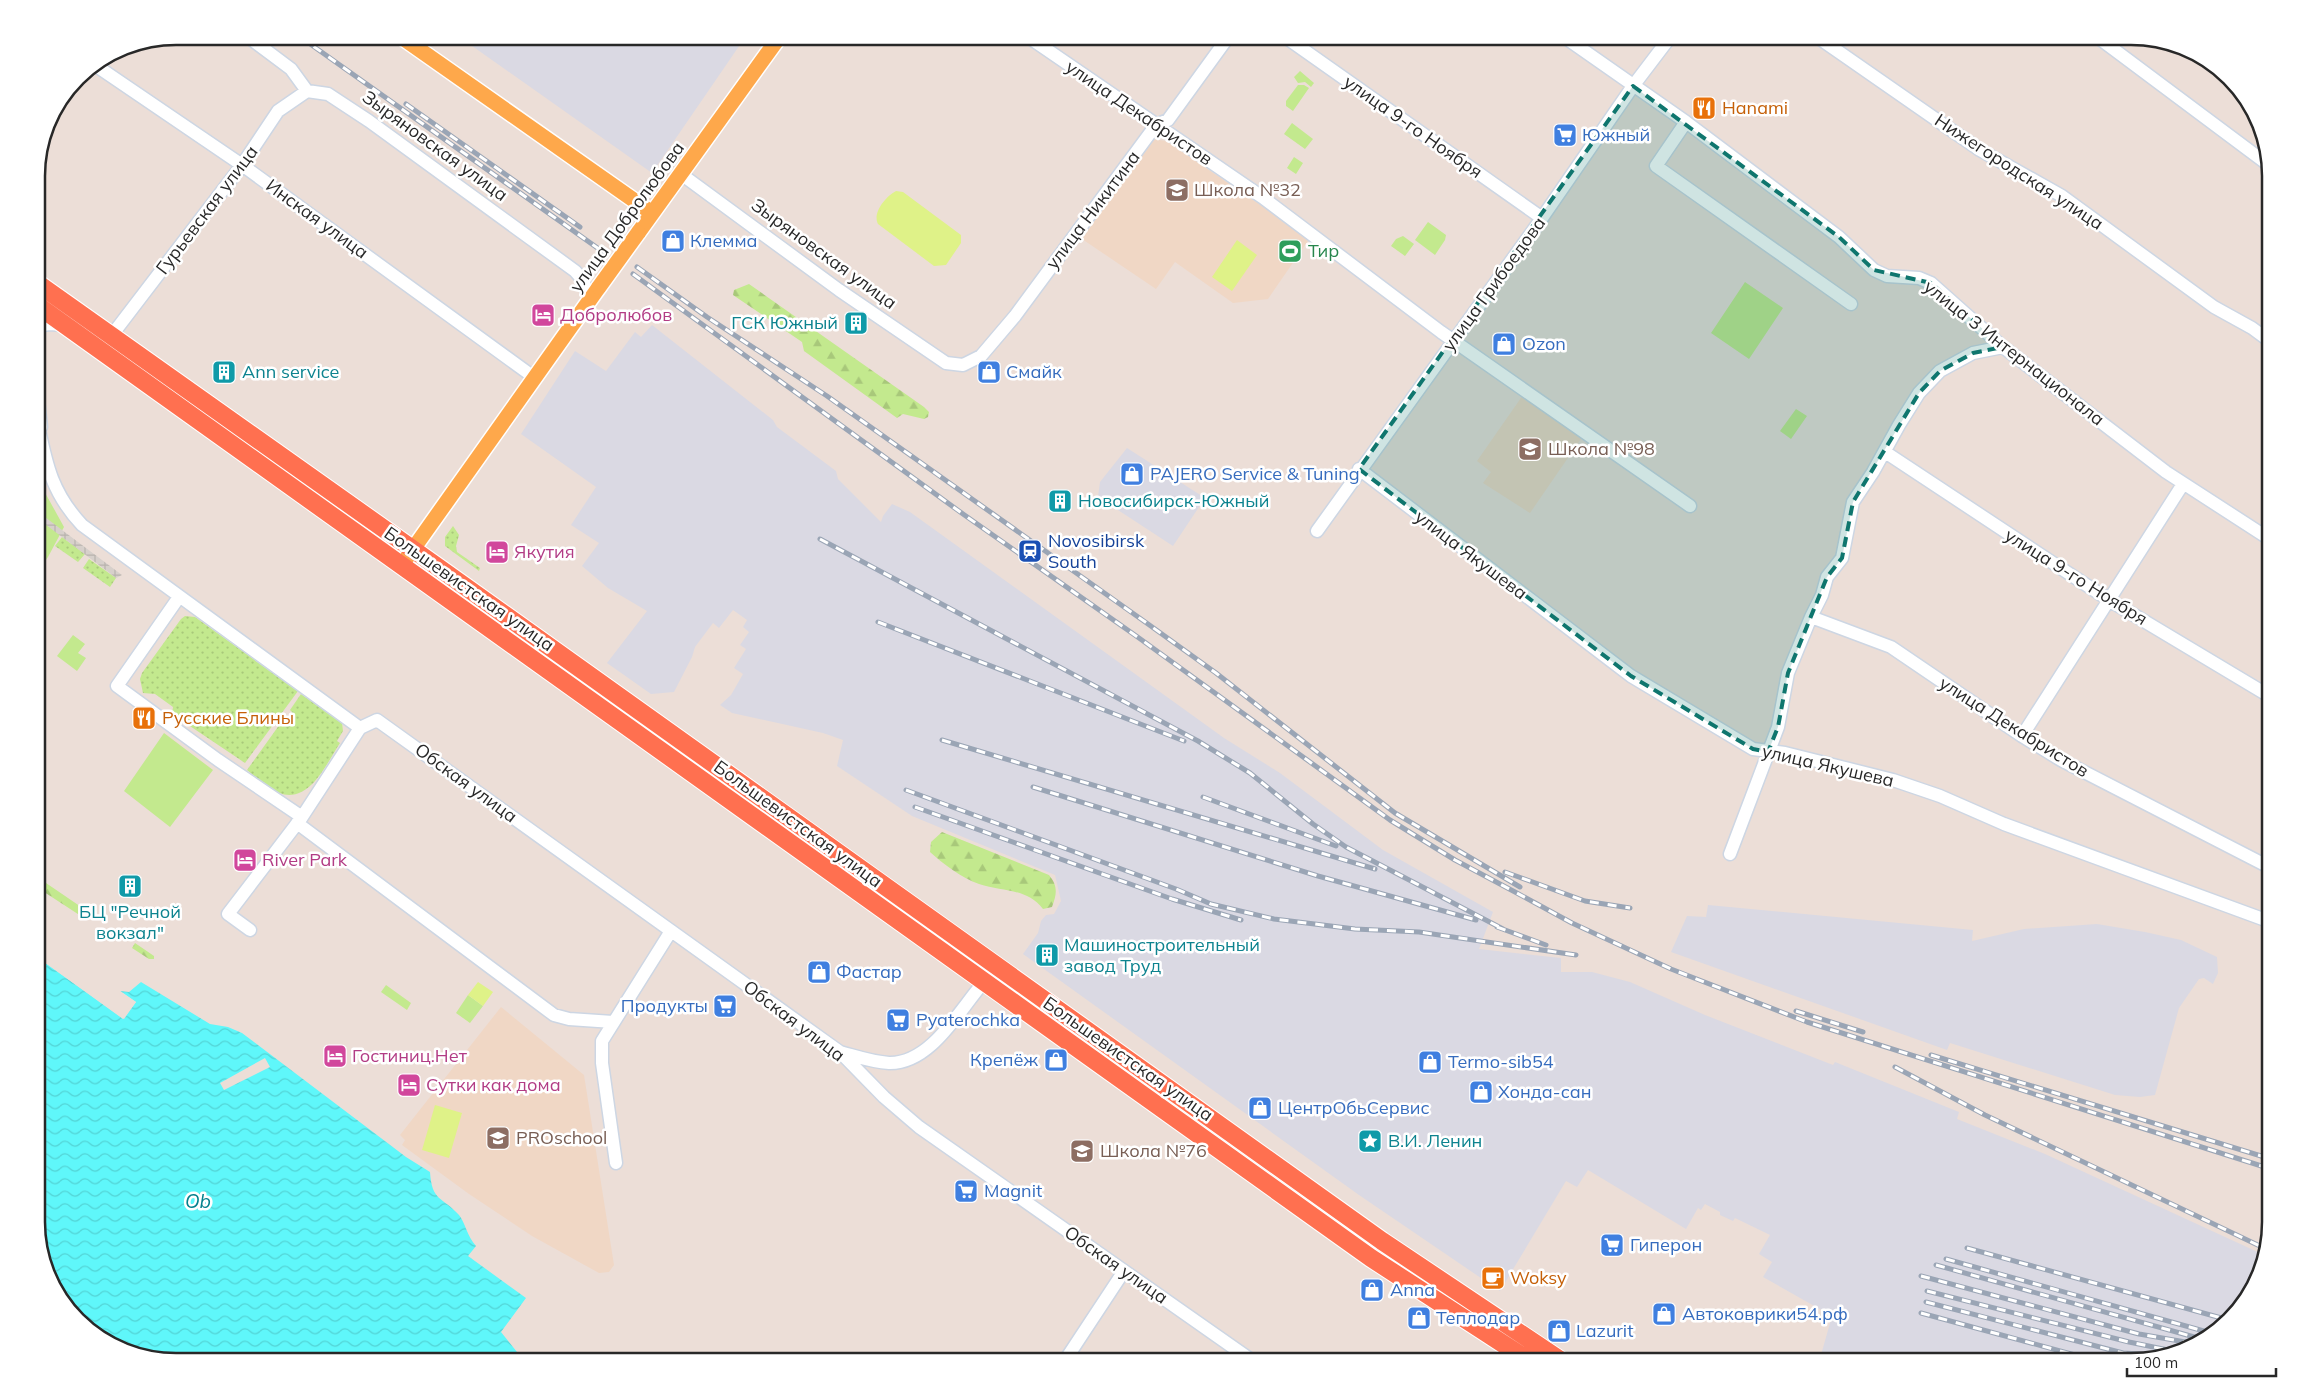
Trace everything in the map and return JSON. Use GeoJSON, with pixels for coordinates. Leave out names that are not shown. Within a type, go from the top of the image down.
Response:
{"type":"FeatureCollection","features":[{"type":"Feature","properties":{"kind":"highway","name":"Большевистская улица"},"geometry":{"type":"LineString","coordinates":[[45,289],[112,335],[1382,1241],[1550,1353]]}},
{"type":"Feature","properties":{"kind":"highway","name":"Большевистская улица"},"geometry":{"type":"LineString","coordinates":[[45,311],[1371,1258],[1517,1353]]}},
{"type":"Feature","properties":{"kind":"main road"},"geometry":{"type":"LineString","coordinates":[[413,45],[652,213]]}},
{"type":"Feature","properties":{"kind":"main road","name":"улица Добролюбова"},"geometry":{"type":"LineString","coordinates":[[401,566],[774,45]]}},
{"type":"Feature","properties":{"kind":"street"},"geometry":{"type":"LineString","coordinates":[[260,45],[291,69],[307,91]]}},
{"type":"Feature","properties":{"kind":"street","name":"улица Декабристов"},"geometry":{"type":"LineString","coordinates":[[1040,45],[1262,196],[1454,341],[1690,506]]}},
{"type":"Feature","properties":{"kind":"street","name":"улица Никитина"},"geometry":{"type":"LineString","coordinates":[[946,363],[963,365],[981,356],[1015,316],[1156,125],[1168,120],[1222,45]]}},
{"type":"Feature","properties":{"kind":"street","name":"улица 9-го Ноября"},"geometry":{"type":"LineString","coordinates":[[1297,45],[1542,218]]}},
{"type":"Feature","properties":{"kind":"street","name":"улица 3 Интернационала"},"geometry":{"type":"LineString","coordinates":[[1576,45],[1686,122],[1838,238],[1874,270],[1887,276],[1919,278],[1931,283],[2003,347],[2183,484],[2262,534]]}},
{"type":"Feature","properties":{"kind":"street","name":"улица Грибоедова"},"geometry":{"type":"LineString","coordinates":[[1317,531],[1359,469],[1454,341],[1633,86],[1664,45]]}},
{"type":"Feature","properties":{"kind":"street","name":"Нижегородская улица"},"geometry":{"type":"LineString","coordinates":[[1829,45],[1980,150],[2062,196],[2214,307],[2252,328],[2262,336]]}},
{"type":"Feature","properties":{"kind":"street"},"geometry":{"type":"LineString","coordinates":[[2108,45],[2261,159]]}},
{"type":"Feature","properties":{"kind":"street","name":"Инская улица"},"geometry":{"type":"LineString","coordinates":[[101,69],[242,165],[535,378]]}},
{"type":"Feature","properties":{"kind":"street","name":"Гурьевская улица"},"geometry":{"type":"LineString","coordinates":[[112,335],[242,165],[278,111],[307,91]]}},
{"type":"Feature","properties":{"kind":"street","name":"Зыряновская улица"},"geometry":{"type":"LineString","coordinates":[[307,91],[328,94],[369,121],[575,271],[595,294]]}},
{"type":"Feature","properties":{"kind":"street"},"geometry":{"type":"LineString","coordinates":[[1686,122],[1656,166],[1851,304]]}},
{"type":"Feature","properties":{"kind":"street","name":"Зыряновская улица"},"geometry":{"type":"LineString","coordinates":[[681,174],[840,290],[946,363]]}},
{"type":"Feature","properties":{"kind":"street"},"geometry":{"type":"LineString","coordinates":[[45,325],[65,325]]}},
{"type":"Feature","properties":{"kind":"street"},"geometry":{"type":"LineString","coordinates":[[1730,854],[1778,727],[1788,673],[1822,595],[1827,577],[1842,558],[1853,502],[1919,393],[1940,371],[1973,353],[2003,347]]}},
{"type":"Feature","properties":{"kind":"street","name":"улица 9-го Ноября"},"geometry":{"type":"LineString","coordinates":[[1884,452],[2109,600],[2262,691]]}},
{"type":"Feature","properties":{"kind":"street"},"geometry":{"type":"LineString","coordinates":[[45,457],[51,478],[67,508],[82,525],[360,728],[299,820],[228,914],[250,930]]}},
{"type":"Feature","properties":{"kind":"street","name":"улица Якушева"},"geometry":{"type":"LineString","coordinates":[[1359,469],[1631,676],[1753,749],[1785,753],[1886,779],[1940,796],[2004,824],[2262,919]]}},
{"type":"Feature","properties":{"kind":"street"},"geometry":{"type":"LineString","coordinates":[[2022,736],[2183,484]]}},
{"type":"Feature","properties":{"kind":"street"},"geometry":{"type":"LineString","coordinates":[[179,597],[117,686],[299,820],[554,1015],[569,1019],[613,1022]]}},
{"type":"Feature","properties":{"kind":"street","name":"улица Декабристов"},"geometry":{"type":"LineString","coordinates":[[1811,617],[1891,647],[2022,736],[2061,760],[2262,863]]}},
{"type":"Feature","properties":{"kind":"street","name":"Обская улица"},"geometry":{"type":"LineString","coordinates":[[360,728],[377,720],[840,1052],[878,1091],[919,1127],[1241,1353]]}},
{"type":"Feature","properties":{"kind":"street"},"geometry":{"type":"LineString","coordinates":[[616,1162],[601,1057],[604,1036],[671,931]]}},
{"type":"Feature","properties":{"kind":"street"},"geometry":{"type":"LineString","coordinates":[[840,1052],[888,1063],[906,1062],[924,1053],[984,982]]}},
{"type":"Feature","properties":{"kind":"street"},"geometry":{"type":"LineString","coordinates":[[1070,1353],[1124,1271]]}},
{"type":"Feature","properties":{"kind":"highlighted area"},"geometry":{"type":"Polygon","coordinates":[[[1633,86],[1839,237],[1874,270],[1931,283],[2003,347],[1973,353],[1940,371],[1919,393],[1853,502],[1842,558],[1827,577],[1788,673],[1778,727],[1768,752],[1753,749],[1631,676],[1359,469],[1633,86]]]}},
{"type":"Feature","properties":{"kind":"shaded area"},"geometry":{"type":"Polygon","coordinates":[[[471,45],[740,45],[652,173],[471,45]]]}},
{"type":"Feature","properties":{"kind":"shaded area","name":"Школа №32"},"geometry":{"type":"Polygon","coordinates":[[[1152,139],[1166,141],[1310,238],[1268,299],[1233,303],[1175,262],[1156,289],[1082,239],[1152,139]]]}},
{"type":"Feature","properties":{"kind":"shaded area"},"geometry":{"type":"Polygon","coordinates":[[[652,325],[773,420],[777,427],[836,471],[838,479],[881,522],[892,504],[910,512],[1224,738],[1280,773],[1383,850],[1493,912],[1479,949],[1561,958],[1561,972],[1592,972],[1630,982],[1705,1015],[1833,1065],[1835,1062],[1959,1112],[1957,1119],[2045,1154],[2259,1252],[2244,1288],[2224,1315],[2211,1326],[2181,1343],[2165,1349],[2148,1352],[1822,1353],[1832,1316],[1763,1277],[1772,1262],[1759,1254],[1770,1235],[1735,1218],[1733,1221],[1720,1215],[1720,1212],[1705,1204],[1701,1210],[1698,1208],[1686,1229],[1588,1170],[1577,1187],[1566,1181],[1500,1291],[1359,1195],[1023,954],[1038,933],[1041,921],[1046,915],[1054,914],[1061,901],[1055,875],[912,816],[837,766],[843,740],[823,733],[732,713],[720,705],[731,695],[743,674],[734,668],[746,649],[740,645],[749,632],[743,627],[747,620],[733,610],[719,628],[713,623],[695,647],[692,657],[674,692],[651,694],[607,663],[647,611],[608,588],[582,566],[599,543],[571,525],[596,487],[521,434],[575,351],[606,371],[635,332],[641,337],[652,325]]]}},
{"type":"Feature","properties":{"kind":"shaded area","name":"Школа №98"},"geometry":{"type":"Polygon","coordinates":[[[1523,395],[1583,436],[1530,513],[1483,483],[1491,472],[1477,461],[1523,395]]]}},
{"type":"Feature","properties":{"kind":"shaded area"},"geometry":{"type":"Polygon","coordinates":[[[1127,448],[1205,498],[1173,546],[1098,497],[1100,482],[1127,448]]]}},
{"type":"Feature","properties":{"kind":"shaded area"},"geometry":{"type":"Polygon","coordinates":[[[45,517],[122,575],[116,578],[45,524],[45,517]]]}},
{"type":"Feature","properties":{"kind":"shaded area"},"geometry":{"type":"Polygon","coordinates":[[[1708,905],[1973,930],[1972,941],[2024,929],[2097,924],[2181,940],[2217,957],[2218,973],[2213,984],[2204,978],[2199,979],[2179,1008],[2155,1095],[2140,1097],[2115,1095],[1950,1043],[1947,1050],[1671,952],[1687,916],[1706,917],[1708,905]]]}},
{"type":"Feature","properties":{"kind":"shaded area","name":"PROschool"},"geometry":{"type":"Polygon","coordinates":[[[501,1007],[584,1075],[614,1265],[609,1272],[599,1273],[532,1236],[469,1194],[402,1145],[405,1140],[400,1135],[501,1007]]]}},
{"type":"Feature","properties":{"kind":"green space"},"geometry":{"type":"Polygon","coordinates":[[[1300,71],[1314,83],[1311,87],[1305,82],[1298,83],[1294,77],[1300,71]]]}},
{"type":"Feature","properties":{"kind":"green space"},"geometry":{"type":"Polygon","coordinates":[[[1298,85],[1304,85],[1309,88],[1293,111],[1286,106],[1286,101],[1298,85]]]}},
{"type":"Feature","properties":{"kind":"green space"},"geometry":{"type":"Polygon","coordinates":[[[1292,123],[1313,139],[1305,149],[1284,134],[1292,123]]]}},
{"type":"Feature","properties":{"kind":"green space"},"geometry":{"type":"Polygon","coordinates":[[[1294,157],[1303,163],[1296,174],[1287,168],[1294,157]]]}},
{"type":"Feature","properties":{"kind":"green space"},"geometry":{"type":"Polygon","coordinates":[[[896,191],[903,192],[961,235],[961,243],[946,265],[934,266],[878,224],[878,210],[888,197],[896,191]]]}},
{"type":"Feature","properties":{"kind":"green space"},"geometry":{"type":"Polygon","coordinates":[[[1428,222],[1446,235],[1445,240],[1435,255],[1415,240],[1428,222]]]}},
{"type":"Feature","properties":{"kind":"green space"},"geometry":{"type":"Polygon","coordinates":[[[1403,236],[1414,244],[1405,256],[1391,246],[1396,239],[1403,236]]]}},
{"type":"Feature","properties":{"kind":"green space"},"geometry":{"type":"Polygon","coordinates":[[[1237,240],[1257,255],[1232,291],[1212,277],[1237,240]]]}},
{"type":"Feature","properties":{"kind":"green space","name":"Тир"},"geometry":{"type":"Polygon","coordinates":[[[1291,242],[1297,247],[1288,259],[1282,255],[1291,242]]]}},
{"type":"Feature","properties":{"kind":"green space"},"geometry":{"type":"Polygon","coordinates":[[[1745,282],[1783,308],[1749,359],[1711,333],[1745,282]]]}},
{"type":"Feature","properties":{"kind":"green space"},"geometry":{"type":"Polygon","coordinates":[[[749,284],[924,407],[929,412],[928,417],[924,419],[903,414],[897,418],[804,351],[802,342],[733,295],[734,290],[749,284]]]}},
{"type":"Feature","properties":{"kind":"green space"},"geometry":{"type":"Polygon","coordinates":[[[1796,409],[1807,416],[1791,439],[1780,431],[1796,409]]]}},
{"type":"Feature","properties":{"kind":"green space"},"geometry":{"type":"Polygon","coordinates":[[[45,493],[64,527],[45,561],[45,493]]]}},
{"type":"Feature","properties":{"kind":"green space"},"geometry":{"type":"Polygon","coordinates":[[[453,526],[459,535],[456,546],[457,552],[480,568],[479,571],[445,546],[445,537],[453,526]]]}},
{"type":"Feature","properties":{"kind":"green space"},"geometry":{"type":"Polygon","coordinates":[[[62,537],[85,554],[78,562],[55,546],[62,537]]]}},
{"type":"Feature","properties":{"kind":"green space"},"geometry":{"type":"Polygon","coordinates":[[[89,559],[116,578],[110,587],[83,568],[89,559]]]}},
{"type":"Feature","properties":{"kind":"green space"},"geometry":{"type":"Polygon","coordinates":[[[185,616],[195,617],[298,691],[245,763],[172,714],[173,707],[155,694],[143,693],[140,679],[142,673],[185,616]]]}},
{"type":"Feature","properties":{"kind":"green space"},"geometry":{"type":"Polygon","coordinates":[[[73,635],[85,644],[78,653],[86,658],[77,671],[57,656],[73,635]]]}},
{"type":"Feature","properties":{"kind":"green space"},"geometry":{"type":"Polygon","coordinates":[[[301,694],[342,723],[343,731],[337,741],[340,743],[316,780],[300,793],[290,795],[275,791],[247,770],[285,717],[288,718],[292,712],[290,710],[301,694]]]}},
{"type":"Feature","properties":{"kind":"green space"},"geometry":{"type":"Polygon","coordinates":[[[164,733],[213,770],[170,827],[124,791],[164,733]]]}},
{"type":"Feature","properties":{"kind":"green space"},"geometry":{"type":"Polygon","coordinates":[[[942,832],[1049,875],[1056,890],[1052,907],[1043,909],[1030,897],[979,884],[953,870],[930,852],[931,842],[942,832]]]}},
{"type":"Feature","properties":{"kind":"green space"},"geometry":{"type":"Polygon","coordinates":[[[46,883],[90,913],[89,917],[84,918],[45,893],[46,883]]]}},
{"type":"Feature","properties":{"kind":"green space"},"geometry":{"type":"Polygon","coordinates":[[[135,943],[154,956],[154,959],[149,959],[132,948],[135,943]]]}},
{"type":"Feature","properties":{"kind":"green space"},"geometry":{"type":"Polygon","coordinates":[[[478,982],[493,992],[483,1006],[468,995],[478,982]]]}},
{"type":"Feature","properties":{"kind":"green space"},"geometry":{"type":"Polygon","coordinates":[[[386,985],[411,1003],[407,1010],[381,992],[386,985]]]}},
{"type":"Feature","properties":{"kind":"green space"},"geometry":{"type":"Polygon","coordinates":[[[468,995],[483,1006],[470,1023],[456,1013],[468,995]]]}},
{"type":"Feature","properties":{"kind":"green space"},"geometry":{"type":"Polygon","coordinates":[[[435,1105],[462,1113],[449,1158],[422,1150],[435,1105]]]}},
{"type":"Feature","properties":{"kind":"water","name":"Ob"},"geometry":{"type":"Polygon","coordinates":[[[45,963],[123,1019],[136,1002],[120,991],[129,992],[141,982],[210,1024],[228,1027],[242,1033],[406,1157],[430,1172],[431,1182],[436,1194],[459,1215],[476,1246],[468,1256],[526,1298],[501,1332],[518,1353],[159,1352],[142,1349],[126,1343],[96,1326],[83,1315],[63,1288],[49,1256],[45,1231],[45,963]]]}},
{"type":"Feature","properties":{"kind":"pier"},"geometry":{"type":"Polygon","coordinates":[[[45,960],[123,1016],[132,1003],[118,993],[118,989],[122,989],[120,991],[136,1002],[124,1019],[45,963],[45,960]]]}},
{"type":"Feature","properties":{"kind":"pier"},"geometry":{"type":"Polygon","coordinates":[[[265,1058],[270,1067],[224,1090],[220,1083],[265,1058]]]}},
{"type":"Feature","properties":{"kind":"railway"},"geometry":{"type":"LineString","coordinates":[[312,45],[606,254]]}},
{"type":"Feature","properties":{"kind":"railway"},"geometry":{"type":"LineString","coordinates":[[406,104],[580,227]]}},
{"type":"Feature","properties":{"kind":"railway"},"geometry":{"type":"LineString","coordinates":[[637,267],[707,317],[827,396],[1148,624],[1216,673],[1395,813],[1520,887]]}},
{"type":"Feature","properties":{"kind":"railway"},"geometry":{"type":"LineString","coordinates":[[633,274],[963,514],[1139,638],[1390,820],[1455,860],[1572,923],[1671,969],[1807,1022],[2262,1166]]}},
{"type":"Feature","properties":{"kind":"railway"},"geometry":{"type":"LineString","coordinates":[[820,539],[1198,741],[1250,773],[1313,824],[1346,847],[1503,929]]}},
{"type":"Feature","properties":{"kind":"railway"},"geometry":{"type":"LineString","coordinates":[[878,622],[1184,741]]}},
{"type":"Feature","properties":{"kind":"railway"},"geometry":{"type":"LineString","coordinates":[[942,740],[1375,869]]}},
{"type":"Feature","properties":{"kind":"railway"},"geometry":{"type":"LineString","coordinates":[[1033,787],[1318,876],[1476,920]]}},
{"type":"Feature","properties":{"kind":"railway"},"geometry":{"type":"LineString","coordinates":[[906,790],[1176,889],[1211,904],[1274,919],[1355,929],[1419,932],[1576,955]]}},
{"type":"Feature","properties":{"kind":"railway"},"geometry":{"type":"LineString","coordinates":[[1203,797],[1336,846]]}},
{"type":"Feature","properties":{"kind":"railway"},"geometry":{"type":"LineString","coordinates":[[915,807],[1172,899],[1241,920]]}},
{"type":"Feature","properties":{"kind":"railway"},"geometry":{"type":"LineString","coordinates":[[1505,872],[1585,901],[1630,908]]}},
{"type":"Feature","properties":{"kind":"railway"},"geometry":{"type":"LineString","coordinates":[[1497,927],[1546,945]]}},
{"type":"Feature","properties":{"kind":"railway"},"geometry":{"type":"LineString","coordinates":[[1796,1011],[1863,1032]]}},
{"type":"Feature","properties":{"kind":"railway"},"geometry":{"type":"LineString","coordinates":[[1931,1055],[2262,1156]]}},
{"type":"Feature","properties":{"kind":"railway"},"geometry":{"type":"LineString","coordinates":[[1895,1067],[1985,1115],[2260,1246]]}},
{"type":"Feature","properties":{"kind":"railway"},"geometry":{"type":"LineString","coordinates":[[1967,1248],[2221,1318]]}},
{"type":"Feature","properties":{"kind":"railway"},"geometry":{"type":"LineString","coordinates":[[1946,1259],[2203,1331]]}},
{"type":"Feature","properties":{"kind":"railway"},"geometry":{"type":"LineString","coordinates":[[1936,1265],[2193,1337]]}},
{"type":"Feature","properties":{"kind":"railway"},"geometry":{"type":"LineString","coordinates":[[1921,1276],[2139,1334],[2184,1342]]}},
{"type":"Feature","properties":{"kind":"railway"},"geometry":{"type":"LineString","coordinates":[[1927,1291],[2164,1349]]}},
{"type":"Feature","properties":{"kind":"railway"},"geometry":{"type":"LineString","coordinates":[[1926,1302],[2123,1353]]}},
{"type":"Feature","properties":{"kind":"railway"},"geometry":{"type":"LineString","coordinates":[[1921,1313],[2068,1353]]}},
{"type":"Feature","properties":{"kind":"place","name":"Hanami"},"geometry":{"type":"Point","coordinates":[1704,108]}},
{"type":"Feature","properties":{"kind":"place","name":"Южный"},"geometry":{"type":"Point","coordinates":[1565,135]}},
{"type":"Feature","properties":{"kind":"place","name":"Школа №32"},"geometry":{"type":"Point","coordinates":[1177,190]}},
{"type":"Feature","properties":{"kind":"place","name":"Клемма"},"geometry":{"type":"Point","coordinates":[673,241]}},
{"type":"Feature","properties":{"kind":"place","name":"Тир"},"geometry":{"type":"Point","coordinates":[1290,251]}},
{"type":"Feature","properties":{"kind":"place","name":"Добролюбов"},"geometry":{"type":"Point","coordinates":[543,315]}},
{"type":"Feature","properties":{"kind":"place","name":"ГСК Южный"},"geometry":{"type":"Point","coordinates":[856,323]}},
{"type":"Feature","properties":{"kind":"place","name":"Ozon"},"geometry":{"type":"Point","coordinates":[1504,344]}},
{"type":"Feature","properties":{"kind":"place","name":"Ann service"},"geometry":{"type":"Point","coordinates":[224,372]}},
{"type":"Feature","properties":{"kind":"place","name":"Смайк"},"geometry":{"type":"Point","coordinates":[989,372]}},
{"type":"Feature","properties":{"kind":"place","name":"Школа №98"},"geometry":{"type":"Point","coordinates":[1530,449]}},
{"type":"Feature","properties":{"kind":"place","name":"PAJERO Service & Tuning"},"geometry":{"type":"Point","coordinates":[1132,474]}},
{"type":"Feature","properties":{"kind":"place","name":"Новосибирск-Южный"},"geometry":{"type":"Point","coordinates":[1060,501]}},
{"type":"Feature","properties":{"kind":"place","name":"Novosibirsk South"},"geometry":{"type":"Point","coordinates":[1030,551]}},
{"type":"Feature","properties":{"kind":"place","name":"Якутия"},"geometry":{"type":"Point","coordinates":[497,552]}},
{"type":"Feature","properties":{"kind":"place","name":"Русские Блины"},"geometry":{"type":"Point","coordinates":[144,718]}},
{"type":"Feature","properties":{"kind":"place","name":"River Park"},"geometry":{"type":"Point","coordinates":[245,860]}},
{"type":"Feature","properties":{"kind":"place","name":"БЦ \"Речной вокзал\""},"geometry":{"type":"Point","coordinates":[130,886]}},
{"type":"Feature","properties":{"kind":"place","name":"Машиностроительный завод Труд"},"geometry":{"type":"Point","coordinates":[1047,955]}},
{"type":"Feature","properties":{"kind":"place","name":"Фастар"},"geometry":{"type":"Point","coordinates":[819,972]}},
{"type":"Feature","properties":{"kind":"place","name":"Продукты"},"geometry":{"type":"Point","coordinates":[725,1006]}},
{"type":"Feature","properties":{"kind":"place","name":"Pyaterochka"},"geometry":{"type":"Point","coordinates":[898,1020]}},
{"type":"Feature","properties":{"kind":"place","name":"Гостиниц.Нет"},"geometry":{"type":"Point","coordinates":[335,1056]}},
{"type":"Feature","properties":{"kind":"place","name":"Крепёж"},"geometry":{"type":"Point","coordinates":[1056,1060]}},
{"type":"Feature","properties":{"kind":"place","name":"Termo-sib54"},"geometry":{"type":"Point","coordinates":[1430,1062]}},
{"type":"Feature","properties":{"kind":"place","name":"Сутки как дома"},"geometry":{"type":"Point","coordinates":[409,1085]}},
{"type":"Feature","properties":{"kind":"place","name":"Хонда-сан"},"geometry":{"type":"Point","coordinates":[1481,1092]}},
{"type":"Feature","properties":{"kind":"place","name":"ЦентрОбьСервис"},"geometry":{"type":"Point","coordinates":[1260,1108]}},
{"type":"Feature","properties":{"kind":"place","name":"PROschool"},"geometry":{"type":"Point","coordinates":[498,1138]}},
{"type":"Feature","properties":{"kind":"place","name":"В.И. Ленин"},"geometry":{"type":"Point","coordinates":[1370,1141]}},
{"type":"Feature","properties":{"kind":"place","name":"Школа №76"},"geometry":{"type":"Point","coordinates":[1082,1151]}},
{"type":"Feature","properties":{"kind":"place","name":"Magnit"},"geometry":{"type":"Point","coordinates":[966,1191]}},
{"type":"Feature","properties":{"kind":"place","name":"Гиперон"},"geometry":{"type":"Point","coordinates":[1612,1245]}},
{"type":"Feature","properties":{"kind":"place","name":"Woksy"},"geometry":{"type":"Point","coordinates":[1493,1278]}},
{"type":"Feature","properties":{"kind":"place","name":"Anna"},"geometry":{"type":"Point","coordinates":[1372,1290]}},
{"type":"Feature","properties":{"kind":"place","name":"Автоковрики54.рф"},"geometry":{"type":"Point","coordinates":[1664,1314]}},
{"type":"Feature","properties":{"kind":"place","name":"Теплодар"},"geometry":{"type":"Point","coordinates":[1419,1318]}},
{"type":"Feature","properties":{"kind":"place","name":"Lazurit"},"geometry":{"type":"Point","coordinates":[1559,1331]}}]}
